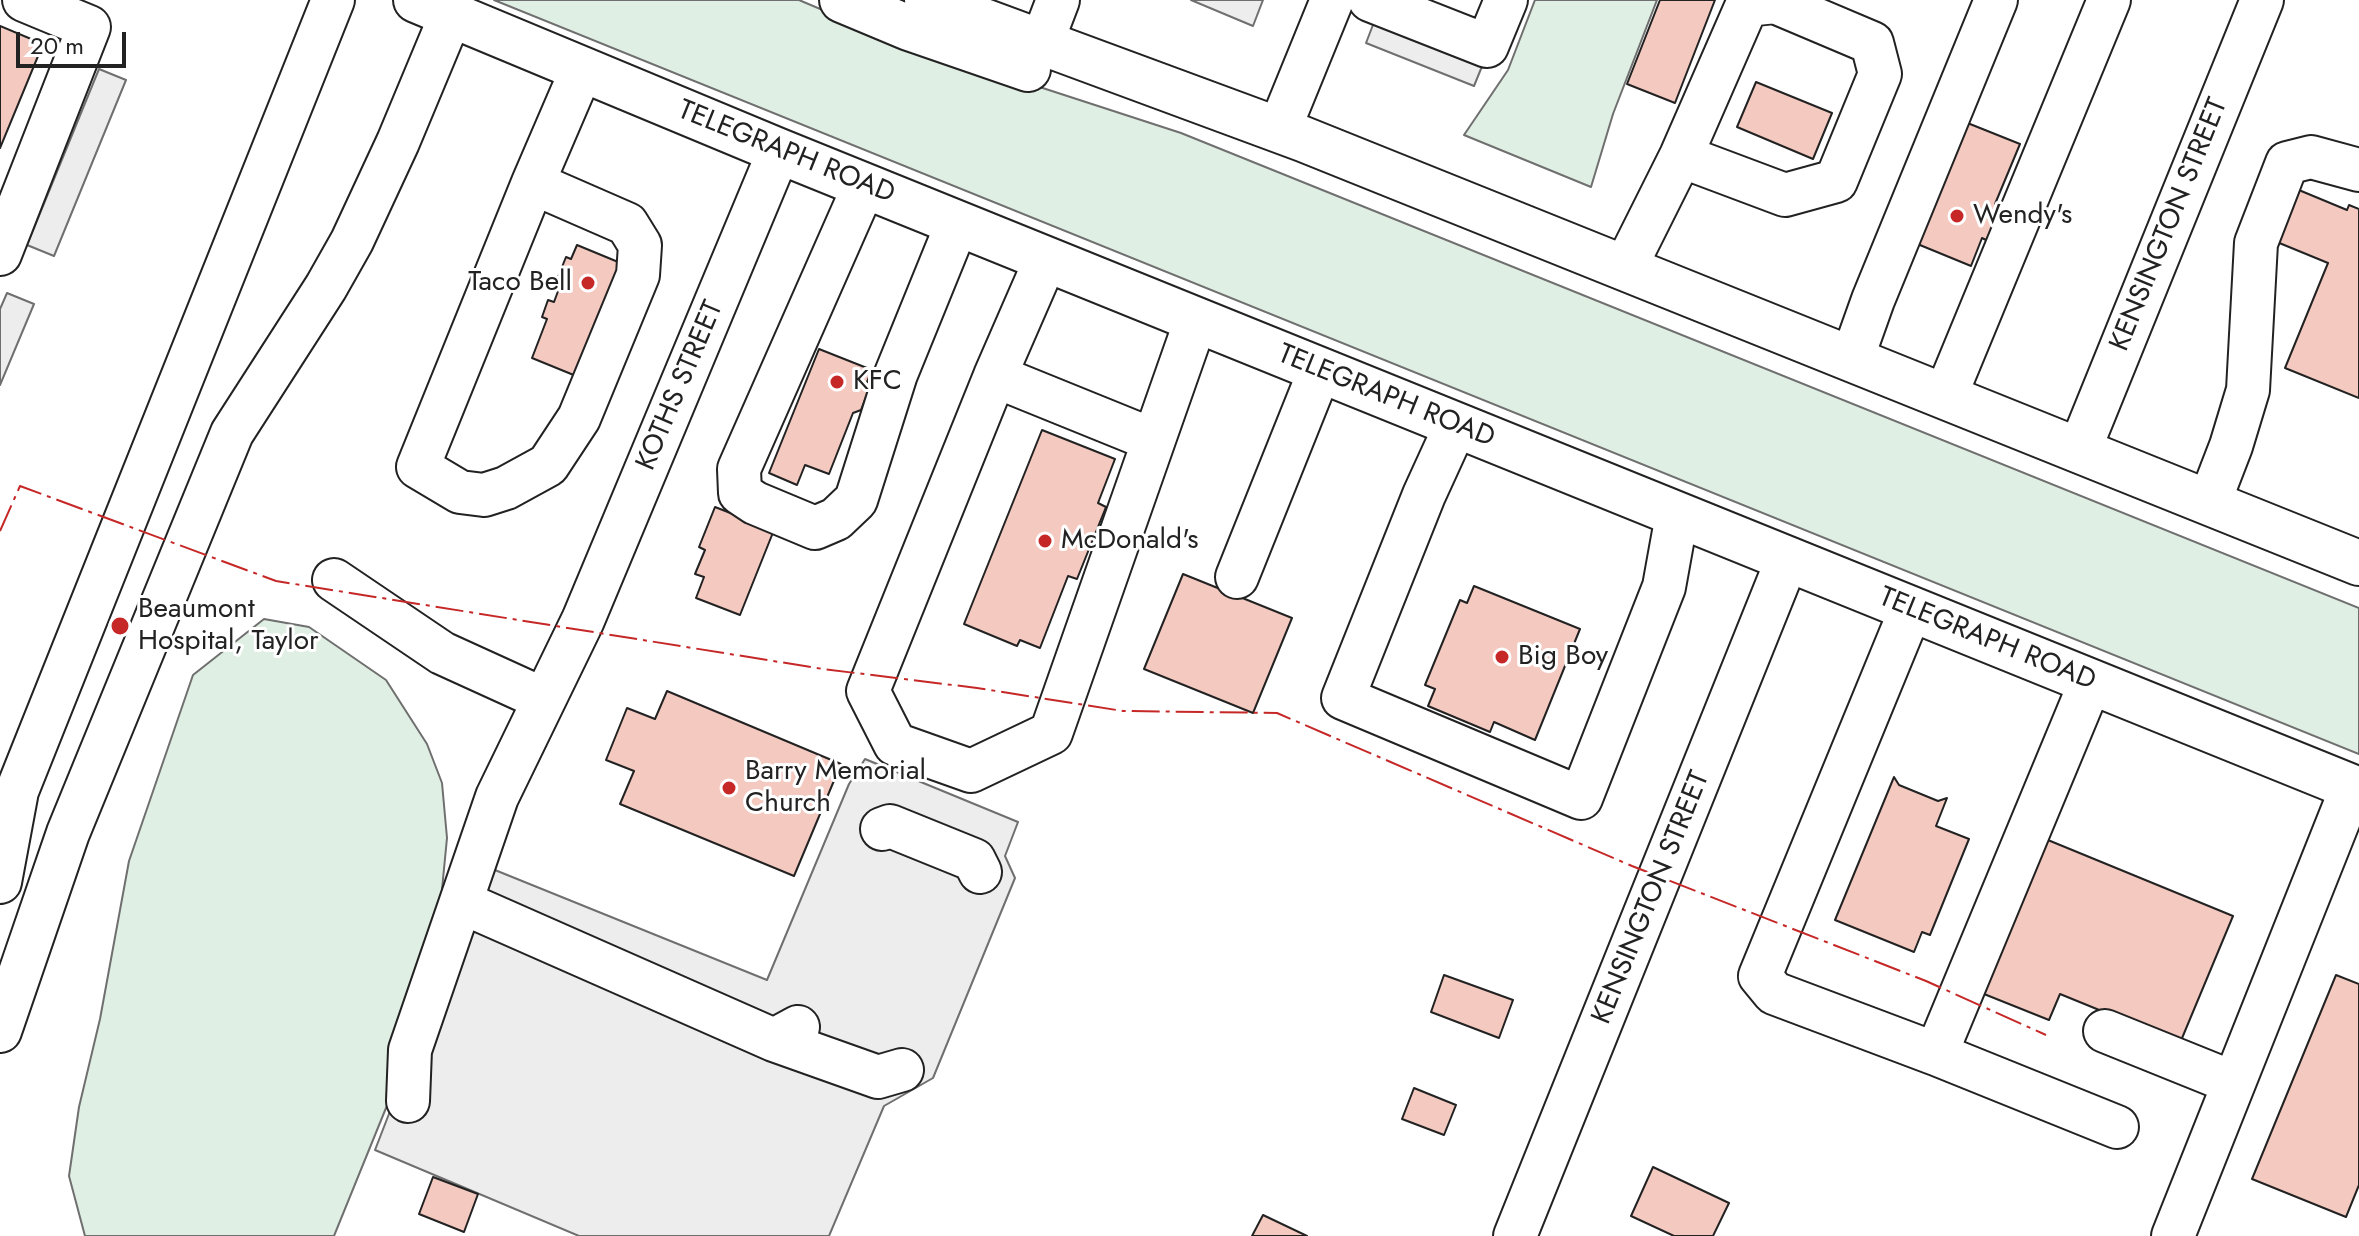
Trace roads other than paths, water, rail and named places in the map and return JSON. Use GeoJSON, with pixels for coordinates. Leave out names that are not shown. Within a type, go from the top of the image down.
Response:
{"type":"FeatureCollection","features":[{"type":"Feature","properties":{"kind":"main road"},"geometry":{"type":"LineString","coordinates":[[842,0],[909,28],[1034,71],[1134,76]]}},
{"type":"Feature","properties":{"kind":"main road"},"geometry":{"type":"LineString","coordinates":[[927,0],[1279,130],[2359,563]]}},
{"type":"Feature","properties":{"kind":"main road","name":"TELEGRAPH ROAD"},"geometry":{"type":"LineString","coordinates":[[433,7],[957,224],[2355,788]]}},
{"type":"Feature","properties":{"kind":"street"},"geometry":{"type":"LineString","coordinates":[[0,252],[89,27],[24,0]]}},
{"type":"Feature","properties":{"kind":"street"},"geometry":{"type":"LineString","coordinates":[[0,882],[17,791],[333,0]]}},
{"type":"Feature","properties":{"kind":"street"},"geometry":{"type":"LineString","coordinates":[[1042,42],[1058,0]]}},
{"type":"Feature","properties":{"kind":"street"},"geometry":{"type":"LineString","coordinates":[[1279,130],[1332,0]]}},
{"type":"Feature","properties":{"kind":"street"},"geometry":{"type":"LineString","coordinates":[[1370,0],[1487,46],[1506,0]]}},
{"type":"Feature","properties":{"kind":"street"},"geometry":{"type":"LineString","coordinates":[[1852,359],[1873,300],[1996,0]]}},
{"type":"Feature","properties":{"kind":"street"},"geometry":{"type":"LineString","coordinates":[[1945,397],[2109,0]]}},
{"type":"Feature","properties":{"kind":"street","name":"KENSINGTON STREET"},"geometry":{"type":"LineString","coordinates":[[2079,451],[2262,0]]}},
{"type":"Feature","properties":{"kind":"street"},"geometry":{"type":"LineString","coordinates":[[1625,268],[1681,156],[1747,5],[1775,2],[1872,43],[1880,74],[1836,181],[1785,195],[1681,156]]}},
{"type":"Feature","properties":{"kind":"street"},"geometry":{"type":"LineString","coordinates":[[0,1031],[68,833],[232,433],[326,287],[352,241],[398,142],[433,7]]}},
{"type":"Feature","properties":{"kind":"street"},"geometry":{"type":"LineString","coordinates":[[533,183],[627,224],[640,245],[638,275],[579,418],[548,465],[506,488],[484,495],[460,492],[418,467],[533,183],[582,69]]}},
{"type":"Feature","properties":{"kind":"street","name":"KOTHS STREET"},"geometry":{"type":"LineString","coordinates":[[408,1101],[410,1050],[497,797],[583,620],[779,151]]}},
{"type":"Feature","properties":{"kind":"street"},"geometry":{"type":"LineString","coordinates":[[2209,503],[2248,390],[2256,243],[2287,163],[2311,157],[2359,170]]}},
{"type":"Feature","properties":{"kind":"street"},"geometry":{"type":"LineString","coordinates":[[864,186],[739,469],[740,493],[755,503],[815,528],[836,519],[856,500],[896,374],[957,224]]}},
{"type":"Feature","properties":{"kind":"street"},"geometry":{"type":"LineString","coordinates":[[1046,259],[995,376],[868,691],[895,744],[971,771],[1051,733],[1196,320]]}},
{"type":"Feature","properties":{"kind":"street"},"geometry":{"type":"LineString","coordinates":[[1237,577],[1320,370]]}},
{"type":"Feature","properties":{"kind":"street"},"geometry":{"type":"LineString","coordinates":[[995,376],[1153,440]]}},
{"type":"Feature","properties":{"kind":"street"},"geometry":{"type":"LineString","coordinates":[[1456,425],[1424,495],[1343,698],[1581,798],[1664,587],[1677,515]]}},
{"type":"Feature","properties":{"kind":"street","name":"KENSINGTON STREET"},"geometry":{"type":"LineString","coordinates":[[1515,1236],[1787,560]]}},
{"type":"Feature","properties":{"kind":"street"},"geometry":{"type":"LineString","coordinates":[[334,580],[442,653],[543,699]]}},
{"type":"Feature","properties":{"kind":"street"},"geometry":{"type":"LineString","coordinates":[[1911,609],[1760,976],[1774,993],[2117,1127]]}},
{"type":"Feature","properties":{"kind":"street"},"geometry":{"type":"LineString","coordinates":[[1936,1054],[2091,681]]}},
{"type":"Feature","properties":{"kind":"street"},"geometry":{"type":"LineString","coordinates":[[2173,1236],[2355,788]]}},
{"type":"Feature","properties":{"kind":"street"},"geometry":{"type":"LineString","coordinates":[[882,829],[890,826],[974,860],[980,872]]}},
{"type":"Feature","properties":{"kind":"street"},"geometry":{"type":"LineString","coordinates":[[461,902],[786,1034],[878,1077],[902,1070]]}},
{"type":"Feature","properties":{"kind":"street"},"geometry":{"type":"LineString","coordinates":[[2105,1031],[2234,1083]]}},
{"type":"Feature","properties":{"kind":"place","name":"Wendy's"},"geometry":{"type":"Point","coordinates":[1957,216]}},
{"type":"Feature","properties":{"kind":"place","name":"Taco Bell"},"geometry":{"type":"Point","coordinates":[588,283]}},
{"type":"Feature","properties":{"kind":"place","name":"KFC"},"geometry":{"type":"Point","coordinates":[837,382]}},
{"type":"Feature","properties":{"kind":"place","name":"McDonald's"},"geometry":{"type":"Point","coordinates":[1045,541]}},
{"type":"Feature","properties":{"kind":"place","name":"Beaumont Hospital, Taylor"},"geometry":{"type":"Point","coordinates":[120,626]}},
{"type":"Feature","properties":{"kind":"place","name":"Big Boy"},"geometry":{"type":"Point","coordinates":[1502,657]}},
{"type":"Feature","properties":{"kind":"place","name":"Barry Memorial Church"},"geometry":{"type":"Point","coordinates":[729,788]}}]}
